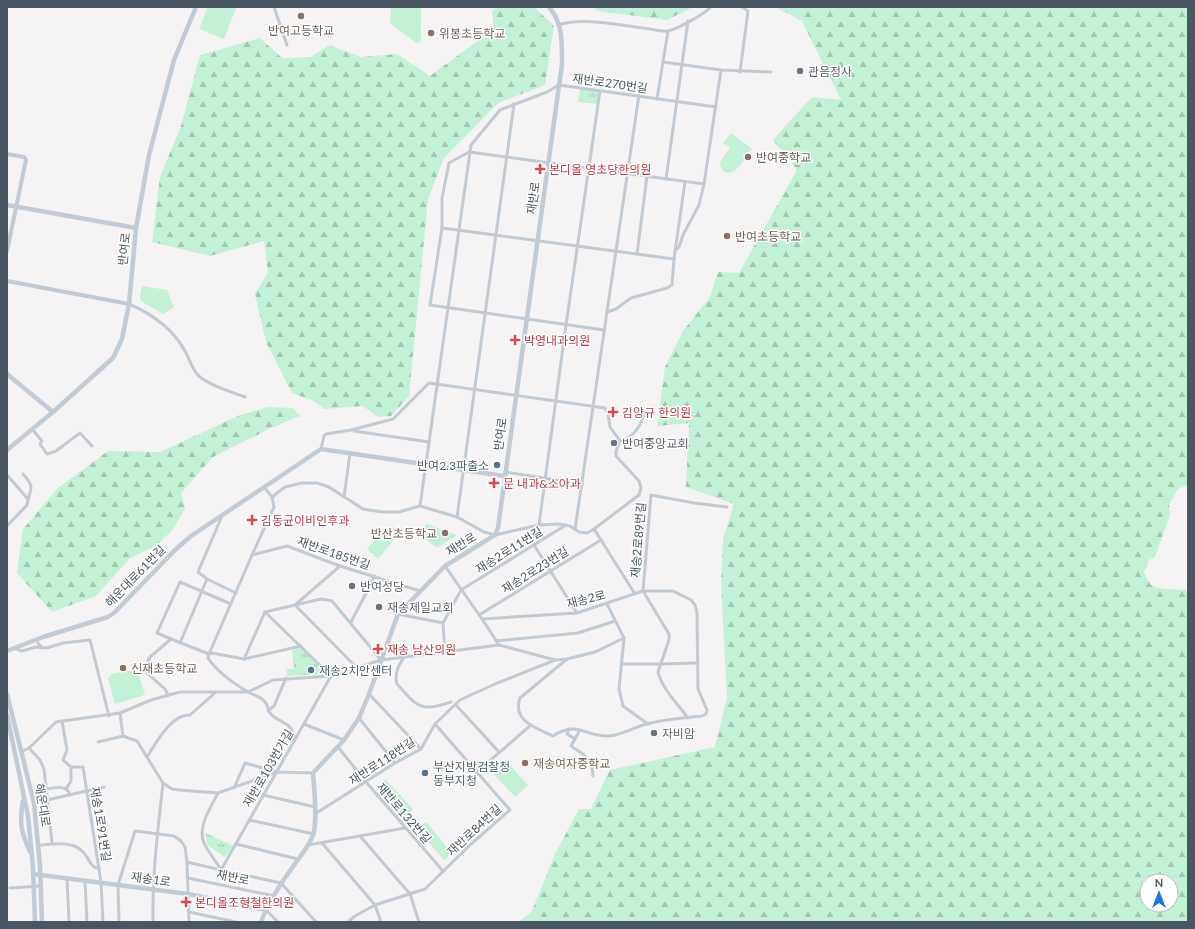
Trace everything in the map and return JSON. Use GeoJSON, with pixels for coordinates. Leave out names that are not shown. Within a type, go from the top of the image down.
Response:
{"type":"FeatureCollection","features":[{"type":"Feature","properties":{"kind":"main road","name":"반여로"},"geometry":{"type":"LineString","coordinates":[[7,450],[53,412],[113,358],[122,339],[129,304],[136,228],[149,155],[174,60],[196,7]]}},
{"type":"Feature","properties":{"kind":"main road","name":"재반로"},"geometry":{"type":"LineString","coordinates":[[515,395],[562,64],[561,37],[552,10],[548,7]]}},
{"type":"Feature","properties":{"kind":"main road"},"geometry":{"type":"LineString","coordinates":[[7,205],[136,228]]}},
{"type":"Feature","properties":{"kind":"main road"},"geometry":{"type":"LineString","coordinates":[[7,374],[53,412]]}},
{"type":"Feature","properties":{"kind":"main road","name":"반여로"},"geometry":{"type":"LineString","coordinates":[[505,474],[515,395]]}},
{"type":"Feature","properties":{"kind":"main road"},"geometry":{"type":"LineString","coordinates":[[321,449],[426,465],[505,474]]}},
{"type":"Feature","properties":{"kind":"main road","name":"해운대로61번길"},"geometry":{"type":"LineString","coordinates":[[7,651],[108,617],[114,613],[175,550],[191,536],[321,449]]}},
{"type":"Feature","properties":{"kind":"main road","name":"재반로"},"geometry":{"type":"LineString","coordinates":[[313,773],[344,740],[359,718],[398,614],[445,566],[495,535],[498,528],[505,474]]}},
{"type":"Feature","properties":{"kind":"main road"},"geometry":{"type":"LineString","coordinates":[[7,647],[13,649]]}},
{"type":"Feature","properties":{"kind":"main road","name":"해운대로"},"geometry":{"type":"LineString","coordinates":[[7,694],[34,803],[40,874],[42,922]]}},
{"type":"Feature","properties":{"kind":"main road","name":"해운대로"},"geometry":{"type":"LineString","coordinates":[[7,715],[8,727],[23,800],[28,816],[34,886],[35,922]]}},
{"type":"Feature","properties":{"kind":"main road"},"geometry":{"type":"LineString","coordinates":[[261,922],[281,884],[314,834],[315,806],[313,773]]}},
{"type":"Feature","properties":{"kind":"main road"},"geometry":{"type":"LineString","coordinates":[[23,800],[20,818],[23,837],[32,856]]}},
{"type":"Feature","properties":{"kind":"main road","name":"재송1로"},"geometry":{"type":"LineString","coordinates":[[33,874],[188,894],[266,910]]}},
{"type":"Feature","properties":{"kind":"street"},"geometry":{"type":"LineString","coordinates":[[274,7],[287,45]]}},
{"type":"Feature","properties":{"kind":"street"},"geometry":{"type":"LineString","coordinates":[[558,26],[579,22],[668,31],[688,22],[711,7]]}},
{"type":"Feature","properties":{"kind":"street"},"geometry":{"type":"LineString","coordinates":[[740,72],[748,11],[742,7]]}},
{"type":"Feature","properties":{"kind":"street"},"geometry":{"type":"LineString","coordinates":[[666,179],[688,22]]}},
{"type":"Feature","properties":{"kind":"street","name":"재반로270번길"},"geometry":{"type":"LineString","coordinates":[[657,99],[668,31]]}},
{"type":"Feature","properties":{"kind":"street"},"geometry":{"type":"LineString","coordinates":[[663,62],[740,72],[771,72]]}},
{"type":"Feature","properties":{"kind":"street"},"geometry":{"type":"LineString","coordinates":[[675,250],[679,247],[683,235],[699,205],[704,184],[721,70]]}},
{"type":"Feature","properties":{"kind":"street"},"geometry":{"type":"LineString","coordinates":[[420,506],[471,145],[500,110],[547,92],[559,85]]}},
{"type":"Feature","properties":{"kind":"street","name":"재반로270번길"},"geometry":{"type":"LineString","coordinates":[[559,85],[716,107]]}},
{"type":"Feature","properties":{"kind":"street"},"geometry":{"type":"LineString","coordinates":[[575,529],[640,88]]}},
{"type":"Feature","properties":{"kind":"street"},"geometry":{"type":"LineString","coordinates":[[539,525],[555,401],[590,168],[600,90]]}},
{"type":"Feature","properties":{"kind":"street"},"geometry":{"type":"LineString","coordinates":[[457,517],[508,157],[514,104]]}},
{"type":"Feature","properties":{"kind":"street"},"geometry":{"type":"LineString","coordinates":[[604,330],[430,304],[442,228],[442,198],[449,163],[470,152],[704,184]]}},
{"type":"Feature","properties":{"kind":"street"},"geometry":{"type":"LineString","coordinates":[[7,154],[24,157],[26,160],[7,251]]}},
{"type":"Feature","properties":{"kind":"street"},"geometry":{"type":"LineString","coordinates":[[637,254],[647,176]]}},
{"type":"Feature","properties":{"kind":"street"},"geometry":{"type":"LineString","coordinates":[[607,312],[616,309],[631,298],[667,288],[672,285],[675,250],[685,182]]}},
{"type":"Feature","properties":{"kind":"street"},"geometry":{"type":"LineString","coordinates":[[442,228],[674,259]]}},
{"type":"Feature","properties":{"kind":"street"},"geometry":{"type":"LineString","coordinates":[[7,281],[129,304],[150,314],[170,330],[180,342],[192,367],[199,376],[209,383],[245,397]]}},
{"type":"Feature","properties":{"kind":"street"},"geometry":{"type":"LineString","coordinates":[[321,449],[324,436],[326,434],[351,430],[393,419],[429,383],[605,408],[608,414],[610,427],[620,441]]}},
{"type":"Feature","properties":{"kind":"street"},"geometry":{"type":"LineString","coordinates":[[272,496],[285,487],[308,482],[325,485],[363,509],[382,512],[399,512],[420,506],[457,517],[484,532],[495,535],[539,525],[566,525],[579,532],[587,533],[594,530],[639,495],[641,488],[639,481],[616,456],[616,451],[620,441],[624,440],[637,430],[643,419],[645,410]]}},
{"type":"Feature","properties":{"kind":"street"},"geometry":{"type":"LineString","coordinates":[[32,429],[42,442],[40,444],[47,454],[56,452],[80,433],[92,446]]}},
{"type":"Feature","properties":{"kind":"street"},"geometry":{"type":"LineString","coordinates":[[351,430],[429,442]]}},
{"type":"Feature","properties":{"kind":"street"},"geometry":{"type":"LineString","coordinates":[[344,496],[350,453]]}},
{"type":"Feature","properties":{"kind":"street"},"geometry":{"type":"LineString","coordinates":[[7,526],[27,505],[31,492],[31,486],[23,474]]}},
{"type":"Feature","properties":{"kind":"street"},"geometry":{"type":"LineString","coordinates":[[505,474],[582,484]]}},
{"type":"Feature","properties":{"kind":"street"},"geometry":{"type":"LineString","coordinates":[[7,475],[28,499]]}},
{"type":"Feature","properties":{"kind":"street"},"geometry":{"type":"LineString","coordinates":[[264,487],[272,496],[274,506],[208,658],[217,670],[248,692],[266,702],[268,712],[290,726],[295,740]]}},
{"type":"Feature","properties":{"kind":"street","name":"재송2로89번길"},"geometry":{"type":"LineString","coordinates":[[643,591],[651,495],[727,507]]}},
{"type":"Feature","properties":{"kind":"street"},"geometry":{"type":"LineString","coordinates":[[222,514],[198,572],[207,579],[236,593]]}},
{"type":"Feature","properties":{"kind":"street","name":"재송2로11번길"},"geometry":{"type":"LineString","coordinates":[[461,590],[566,525]]}},
{"type":"Feature","properties":{"kind":"street"},"geometry":{"type":"LineString","coordinates":[[594,530],[635,594]]}},
{"type":"Feature","properties":{"kind":"street","name":"재송2로23번길"},"geometry":{"type":"LineString","coordinates":[[479,615],[601,540]]}},
{"type":"Feature","properties":{"kind":"street"},"geometry":{"type":"LineString","coordinates":[[534,545],[577,613]]}},
{"type":"Feature","properties":{"kind":"street","name":"재반로185번길"},"geometry":{"type":"LineString","coordinates":[[252,555],[287,546],[340,566],[375,576],[420,592]]}},
{"type":"Feature","properties":{"kind":"street"},"geometry":{"type":"LineString","coordinates":[[295,605],[340,566]]}},
{"type":"Feature","properties":{"kind":"street"},"geometry":{"type":"LineString","coordinates":[[445,566],[499,645]]}},
{"type":"Feature","properties":{"kind":"street"},"geometry":{"type":"LineString","coordinates":[[351,622],[375,576]]}},
{"type":"Feature","properties":{"kind":"street"},"geometry":{"type":"LineString","coordinates":[[180,643],[207,579]]}},
{"type":"Feature","properties":{"kind":"street"},"geometry":{"type":"LineString","coordinates":[[231,604],[180,582],[157,633],[209,654],[212,653],[244,658],[301,646]]}},
{"type":"Feature","properties":{"kind":"street"},"geometry":{"type":"LineString","coordinates":[[445,652],[443,623],[461,590]]}},
{"type":"Feature","properties":{"kind":"street"},"geometry":{"type":"LineString","coordinates":[[643,591],[669,634],[669,640],[658,672],[663,686],[688,718]]}},
{"type":"Feature","properties":{"kind":"street","name":"재송2로"},"geometry":{"type":"LineString","coordinates":[[482,619],[577,613],[643,591],[674,591],[691,600],[695,605],[697,612],[698,689],[707,710],[706,714],[702,716],[648,724],[614,735],[606,736],[569,729],[560,731],[553,736],[531,726],[524,721],[518,710],[520,698],[567,659]]}},
{"type":"Feature","properties":{"kind":"street"},"geometry":{"type":"LineString","coordinates":[[265,612],[321,599],[332,601],[381,660]]}},
{"type":"Feature","properties":{"kind":"street"},"geometry":{"type":"LineString","coordinates":[[607,604],[624,638],[619,689],[623,706],[648,724]]}},
{"type":"Feature","properties":{"kind":"street"},"geometry":{"type":"LineString","coordinates":[[295,605],[357,668]]}},
{"type":"Feature","properties":{"kind":"street"},"geometry":{"type":"LineString","coordinates":[[265,612],[331,676]]}},
{"type":"Feature","properties":{"kind":"street"},"geometry":{"type":"LineString","coordinates":[[244,658],[265,612]]}},
{"type":"Feature","properties":{"kind":"street"},"geometry":{"type":"LineString","coordinates":[[398,614],[443,623]]}},
{"type":"Feature","properties":{"kind":"street"},"geometry":{"type":"LineString","coordinates":[[496,641],[578,633],[615,621]]}},
{"type":"Feature","properties":{"kind":"street"},"geometry":{"type":"LineString","coordinates":[[21,752],[29,748],[56,722],[109,716],[180,692],[248,692],[273,680],[331,676],[381,660],[499,645],[555,660],[567,659],[595,652],[624,638]]}},
{"type":"Feature","properties":{"kind":"street"},"geometry":{"type":"LineString","coordinates":[[168,695],[165,689],[147,673],[147,663],[150,656],[171,639]]}},
{"type":"Feature","properties":{"kind":"street"},"geometry":{"type":"LineString","coordinates":[[13,649],[22,652],[36,647],[47,648],[90,640],[109,716]]}},
{"type":"Feature","properties":{"kind":"street"},"geometry":{"type":"LineString","coordinates":[[36,647],[38,641]]}},
{"type":"Feature","properties":{"kind":"street"},"geometry":{"type":"LineString","coordinates":[[38,641],[42,648]]}},
{"type":"Feature","properties":{"kind":"street"},"geometry":{"type":"LineString","coordinates":[[404,657],[397,669],[397,684],[416,704],[430,707],[451,702]]}},
{"type":"Feature","properties":{"kind":"street","name":"재반로118번길"},"geometry":{"type":"LineString","coordinates":[[315,814],[395,763],[421,749],[435,724],[460,700],[555,660]]}},
{"type":"Feature","properties":{"kind":"street"},"geometry":{"type":"LineString","coordinates":[[622,664],[697,663]]}},
{"type":"Feature","properties":{"kind":"street","name":"재반로103번가길"},"geometry":{"type":"LineString","coordinates":[[221,870],[331,676]]}},
{"type":"Feature","properties":{"kind":"street"},"geometry":{"type":"LineString","coordinates":[[268,712],[274,706],[286,678]]}},
{"type":"Feature","properties":{"kind":"street"},"geometry":{"type":"LineString","coordinates":[[147,757],[171,723],[184,714],[190,715],[216,692]]}},
{"type":"Feature","properties":{"kind":"street"},"geometry":{"type":"LineString","coordinates":[[369,694],[421,749]]}},
{"type":"Feature","properties":{"kind":"street"},"geometry":{"type":"LineString","coordinates":[[456,705],[499,752]]}},
{"type":"Feature","properties":{"kind":"street"},"geometry":{"type":"LineString","coordinates":[[120,713],[123,736]]}},
{"type":"Feature","properties":{"kind":"street"},"geometry":{"type":"LineString","coordinates":[[359,718],[395,763]]}},
{"type":"Feature","properties":{"kind":"street"},"geometry":{"type":"LineString","coordinates":[[62,721],[67,750],[63,760],[71,767],[71,781],[66,789]]}},
{"type":"Feature","properties":{"kind":"street"},"geometry":{"type":"LineString","coordinates":[[304,724],[344,740]]}},
{"type":"Feature","properties":{"kind":"street"},"geometry":{"type":"LineString","coordinates":[[435,724],[478,772],[499,752],[531,726]]}},
{"type":"Feature","properties":{"kind":"street"},"geometry":{"type":"LineString","coordinates":[[8,727],[16,726]]}},
{"type":"Feature","properties":{"kind":"street"},"geometry":{"type":"LineString","coordinates":[[569,729],[567,734],[575,739]]}},
{"type":"Feature","properties":{"kind":"street"},"geometry":{"type":"LineString","coordinates":[[580,730],[571,746],[592,764],[593,776]]}},
{"type":"Feature","properties":{"kind":"street"},"geometry":{"type":"LineString","coordinates":[[98,742],[123,736],[136,741],[163,782],[172,789],[218,793],[277,772]]}},
{"type":"Feature","properties":{"kind":"street","name":"재반로132번길"},"geometry":{"type":"LineString","coordinates":[[338,747],[366,782],[443,871]]}},
{"type":"Feature","properties":{"kind":"street"},"geometry":{"type":"LineString","coordinates":[[29,748],[40,760],[44,769],[52,843]]}},
{"type":"Feature","properties":{"kind":"street"},"geometry":{"type":"LineString","coordinates":[[234,788],[245,763],[277,772],[313,773]]}},
{"type":"Feature","properties":{"kind":"street","name":"재송1로91번길"},"geometry":{"type":"LineString","coordinates":[[71,767],[83,767],[88,791],[101,882],[102,922]]}},
{"type":"Feature","properties":{"kind":"street","name":"재반로84번길"},"geometry":{"type":"LineString","coordinates":[[348,922],[355,916],[375,905],[425,889],[510,810],[478,772]]}},
{"type":"Feature","properties":{"kind":"street"},"geometry":{"type":"LineString","coordinates":[[153,922],[153,889],[163,782]]}},
{"type":"Feature","properties":{"kind":"street"},"geometry":{"type":"LineString","coordinates":[[46,789],[57,787],[64,788],[69,791],[70,795]]}},
{"type":"Feature","properties":{"kind":"street"},"geometry":{"type":"LineString","coordinates":[[34,803],[104,787]]}},
{"type":"Feature","properties":{"kind":"street"},"geometry":{"type":"LineString","coordinates":[[218,793],[204,824],[202,838],[204,844],[221,870]]}},
{"type":"Feature","properties":{"kind":"street"},"geometry":{"type":"LineString","coordinates":[[263,795],[315,806]]}},
{"type":"Feature","properties":{"kind":"street"},"geometry":{"type":"LineString","coordinates":[[249,820],[314,834]]}},
{"type":"Feature","properties":{"kind":"street"},"geometry":{"type":"LineString","coordinates":[[308,845],[405,828]]}},
{"type":"Feature","properties":{"kind":"street"},"geometry":{"type":"LineString","coordinates":[[119,922],[118,885],[135,831],[174,836],[181,841],[185,847],[188,878],[189,922]]}},
{"type":"Feature","properties":{"kind":"street"},"geometry":{"type":"LineString","coordinates":[[360,836],[410,894],[419,922]]}},
{"type":"Feature","properties":{"kind":"street"},"geometry":{"type":"LineString","coordinates":[[38,845],[62,843],[73,845],[88,858],[88,861],[94,867],[99,868]]}},
{"type":"Feature","properties":{"kind":"street"},"geometry":{"type":"LineString","coordinates":[[322,843],[375,905],[382,922]]}},
{"type":"Feature","properties":{"kind":"street"},"geometry":{"type":"LineString","coordinates":[[236,844],[298,859]]}},
{"type":"Feature","properties":{"kind":"street"},"geometry":{"type":"LineString","coordinates":[[187,862],[281,884],[316,922]]}},
{"type":"Feature","properties":{"kind":"street"},"geometry":{"type":"LineString","coordinates":[[68,878],[69,922]]}},
{"type":"Feature","properties":{"kind":"street","name":"재반로"},"geometry":{"type":"LineString","coordinates":[[188,878],[274,896]]}},
{"type":"Feature","properties":{"kind":"street"},"geometry":{"type":"LineString","coordinates":[[86,880],[87,922]]}},
{"type":"Feature","properties":{"kind":"street"},"geometry":{"type":"LineString","coordinates":[[10,888],[40,886]]}},
{"type":"Feature","properties":{"kind":"street"},"geometry":{"type":"LineString","coordinates":[[266,910],[278,922]]}},
{"type":"Feature","properties":{"kind":"street"},"geometry":{"type":"LineString","coordinates":[[189,912],[236,922]]}},
{"type":"Feature","properties":{"kind":"green space"},"geometry":{"type":"Polygon","coordinates":[[[208,7],[236,8],[224,39],[199,29],[208,7]]]}},
{"type":"Feature","properties":{"kind":"green space"},"geometry":{"type":"Polygon","coordinates":[[[391,7],[421,7],[421,42],[416,43],[390,23],[391,7]]]}},
{"type":"Feature","properties":{"kind":"green space"},"geometry":{"type":"Polygon","coordinates":[[[498,7],[534,7],[554,26],[545,85],[498,103],[444,158],[428,199],[409,396],[391,416],[378,417],[363,406],[324,409],[314,401],[292,393],[266,342],[255,294],[268,272],[264,241],[210,256],[152,242],[160,177],[181,126],[200,55],[260,38],[282,58],[311,57],[329,45],[361,57],[397,54],[430,76],[494,29],[492,11],[498,7]]]}},
{"type":"Feature","properties":{"kind":"green space"},"geometry":{"type":"Polygon","coordinates":[[[593,7],[693,7],[667,20],[598,11],[593,7]]]}},
{"type":"Feature","properties":{"kind":"green space"},"geometry":{"type":"Polygon","coordinates":[[[775,7],[1188,7],[1188,485],[1178,489],[1169,504],[1170,515],[1155,557],[1149,560],[1144,572],[1148,582],[1153,586],[1165,589],[1186,590],[1188,593],[1188,922],[519,922],[532,911],[555,854],[579,809],[591,809],[610,770],[715,747],[727,698],[721,582],[723,539],[734,504],[686,487],[689,423],[657,426],[665,367],[683,331],[710,297],[718,272],[739,273],[797,170],[773,140],[812,97],[841,100],[802,21],[775,7]]]}},
{"type":"Feature","properties":{"kind":"green space"},"geometry":{"type":"Polygon","coordinates":[[[580,88],[600,91],[598,104],[578,102],[580,88]]]}},
{"type":"Feature","properties":{"kind":"green space"},"geometry":{"type":"Polygon","coordinates":[[[731,133],[752,149],[737,169],[729,173],[723,170],[720,162],[730,148],[723,143],[731,133]]]}},
{"type":"Feature","properties":{"kind":"green space"},"geometry":{"type":"Polygon","coordinates":[[[142,286],[167,290],[174,307],[163,314],[141,301],[140,297],[142,286]]]}},
{"type":"Feature","properties":{"kind":"green space"},"geometry":{"type":"Polygon","coordinates":[[[268,407],[293,408],[300,416],[271,428],[213,457],[181,493],[185,508],[174,528],[157,545],[129,559],[96,596],[52,612],[17,573],[23,529],[58,488],[108,451],[160,452],[240,415],[268,407]]]}},
{"type":"Feature","properties":{"kind":"green space"},"geometry":{"type":"Polygon","coordinates":[[[427,524],[457,535],[437,548],[417,533],[427,524]]]}},
{"type":"Feature","properties":{"kind":"green space"},"geometry":{"type":"Polygon","coordinates":[[[384,528],[396,537],[378,559],[367,549],[384,528]]]}},
{"type":"Feature","properties":{"kind":"green space"},"geometry":{"type":"Polygon","coordinates":[[[300,648],[328,674],[287,676],[286,669],[294,669],[292,650],[300,648]]]}},
{"type":"Feature","properties":{"kind":"green space"},"geometry":{"type":"Polygon","coordinates":[[[137,669],[145,695],[115,704],[108,678],[112,674],[137,669]]]}},
{"type":"Feature","properties":{"kind":"green space"},"geometry":{"type":"Polygon","coordinates":[[[507,762],[528,785],[515,797],[494,774],[507,762]]]}},
{"type":"Feature","properties":{"kind":"green space"},"geometry":{"type":"Polygon","coordinates":[[[385,779],[413,809],[405,817],[378,786],[385,779]]]}},
{"type":"Feature","properties":{"kind":"green space"},"geometry":{"type":"Polygon","coordinates":[[[426,822],[452,853],[444,860],[417,829],[426,822]]]}},
{"type":"Feature","properties":{"kind":"green space"},"geometry":{"type":"Polygon","coordinates":[[[206,833],[233,846],[225,857],[207,845],[206,833]]]}},
{"type":"Feature","properties":{"kind":"place","name":"반여고등학교"},"geometry":{"type":"Point","coordinates":[301,16]}},
{"type":"Feature","properties":{"kind":"place","name":"위봉초등학교"},"geometry":{"type":"Point","coordinates":[431,33]}},
{"type":"Feature","properties":{"kind":"place","name":"관음정사"},"geometry":{"type":"Point","coordinates":[800,71]}},
{"type":"Feature","properties":{"kind":"place","name":"반여중학교"},"geometry":{"type":"Point","coordinates":[748,157]}},
{"type":"Feature","properties":{"kind":"place","name":"본디올 영초당한의원"},"geometry":{"type":"Point","coordinates":[540,169]}},
{"type":"Feature","properties":{"kind":"place","name":"반여초등학교"},"geometry":{"type":"Point","coordinates":[727,236]}},
{"type":"Feature","properties":{"kind":"place","name":"박영내과의원"},"geometry":{"type":"Point","coordinates":[515,340]}},
{"type":"Feature","properties":{"kind":"place","name":"김양규 한의원"},"geometry":{"type":"Point","coordinates":[613,412]}},
{"type":"Feature","properties":{"kind":"place","name":"반여중앙교회"},"geometry":{"type":"Point","coordinates":[614,443]}},
{"type":"Feature","properties":{"kind":"place","name":"반여2.3파출소"},"geometry":{"type":"Point","coordinates":[497,465]}},
{"type":"Feature","properties":{"kind":"place","name":"문 내과&소아과"},"geometry":{"type":"Point","coordinates":[494,483]}},
{"type":"Feature","properties":{"kind":"place","name":"김동균이비인후과"},"geometry":{"type":"Point","coordinates":[252,520]}},
{"type":"Feature","properties":{"kind":"place","name":"반산초등학교"},"geometry":{"type":"Point","coordinates":[445,533]}},
{"type":"Feature","properties":{"kind":"place","name":"반여성당"},"geometry":{"type":"Point","coordinates":[352,586]}},
{"type":"Feature","properties":{"kind":"place","name":"재송제일교회"},"geometry":{"type":"Point","coordinates":[379,607]}},
{"type":"Feature","properties":{"kind":"place","name":"재송 남산의원"},"geometry":{"type":"Point","coordinates":[378,649]}},
{"type":"Feature","properties":{"kind":"place","name":"신재초등학교"},"geometry":{"type":"Point","coordinates":[123,668]}},
{"type":"Feature","properties":{"kind":"place","name":"재송2치안센터"},"geometry":{"type":"Point","coordinates":[311,670]}},
{"type":"Feature","properties":{"kind":"place","name":"자비암"},"geometry":{"type":"Point","coordinates":[654,733]}},
{"type":"Feature","properties":{"kind":"place","name":"재송여자중학교"},"geometry":{"type":"Point","coordinates":[525,763]}},
{"type":"Feature","properties":{"kind":"place","name":"부산지방검찰청 동부지청"},"geometry":{"type":"Point","coordinates":[425,773]}},
{"type":"Feature","properties":{"kind":"place","name":"본디올조형철한의원"},"geometry":{"type":"Point","coordinates":[186,902]}}]}
